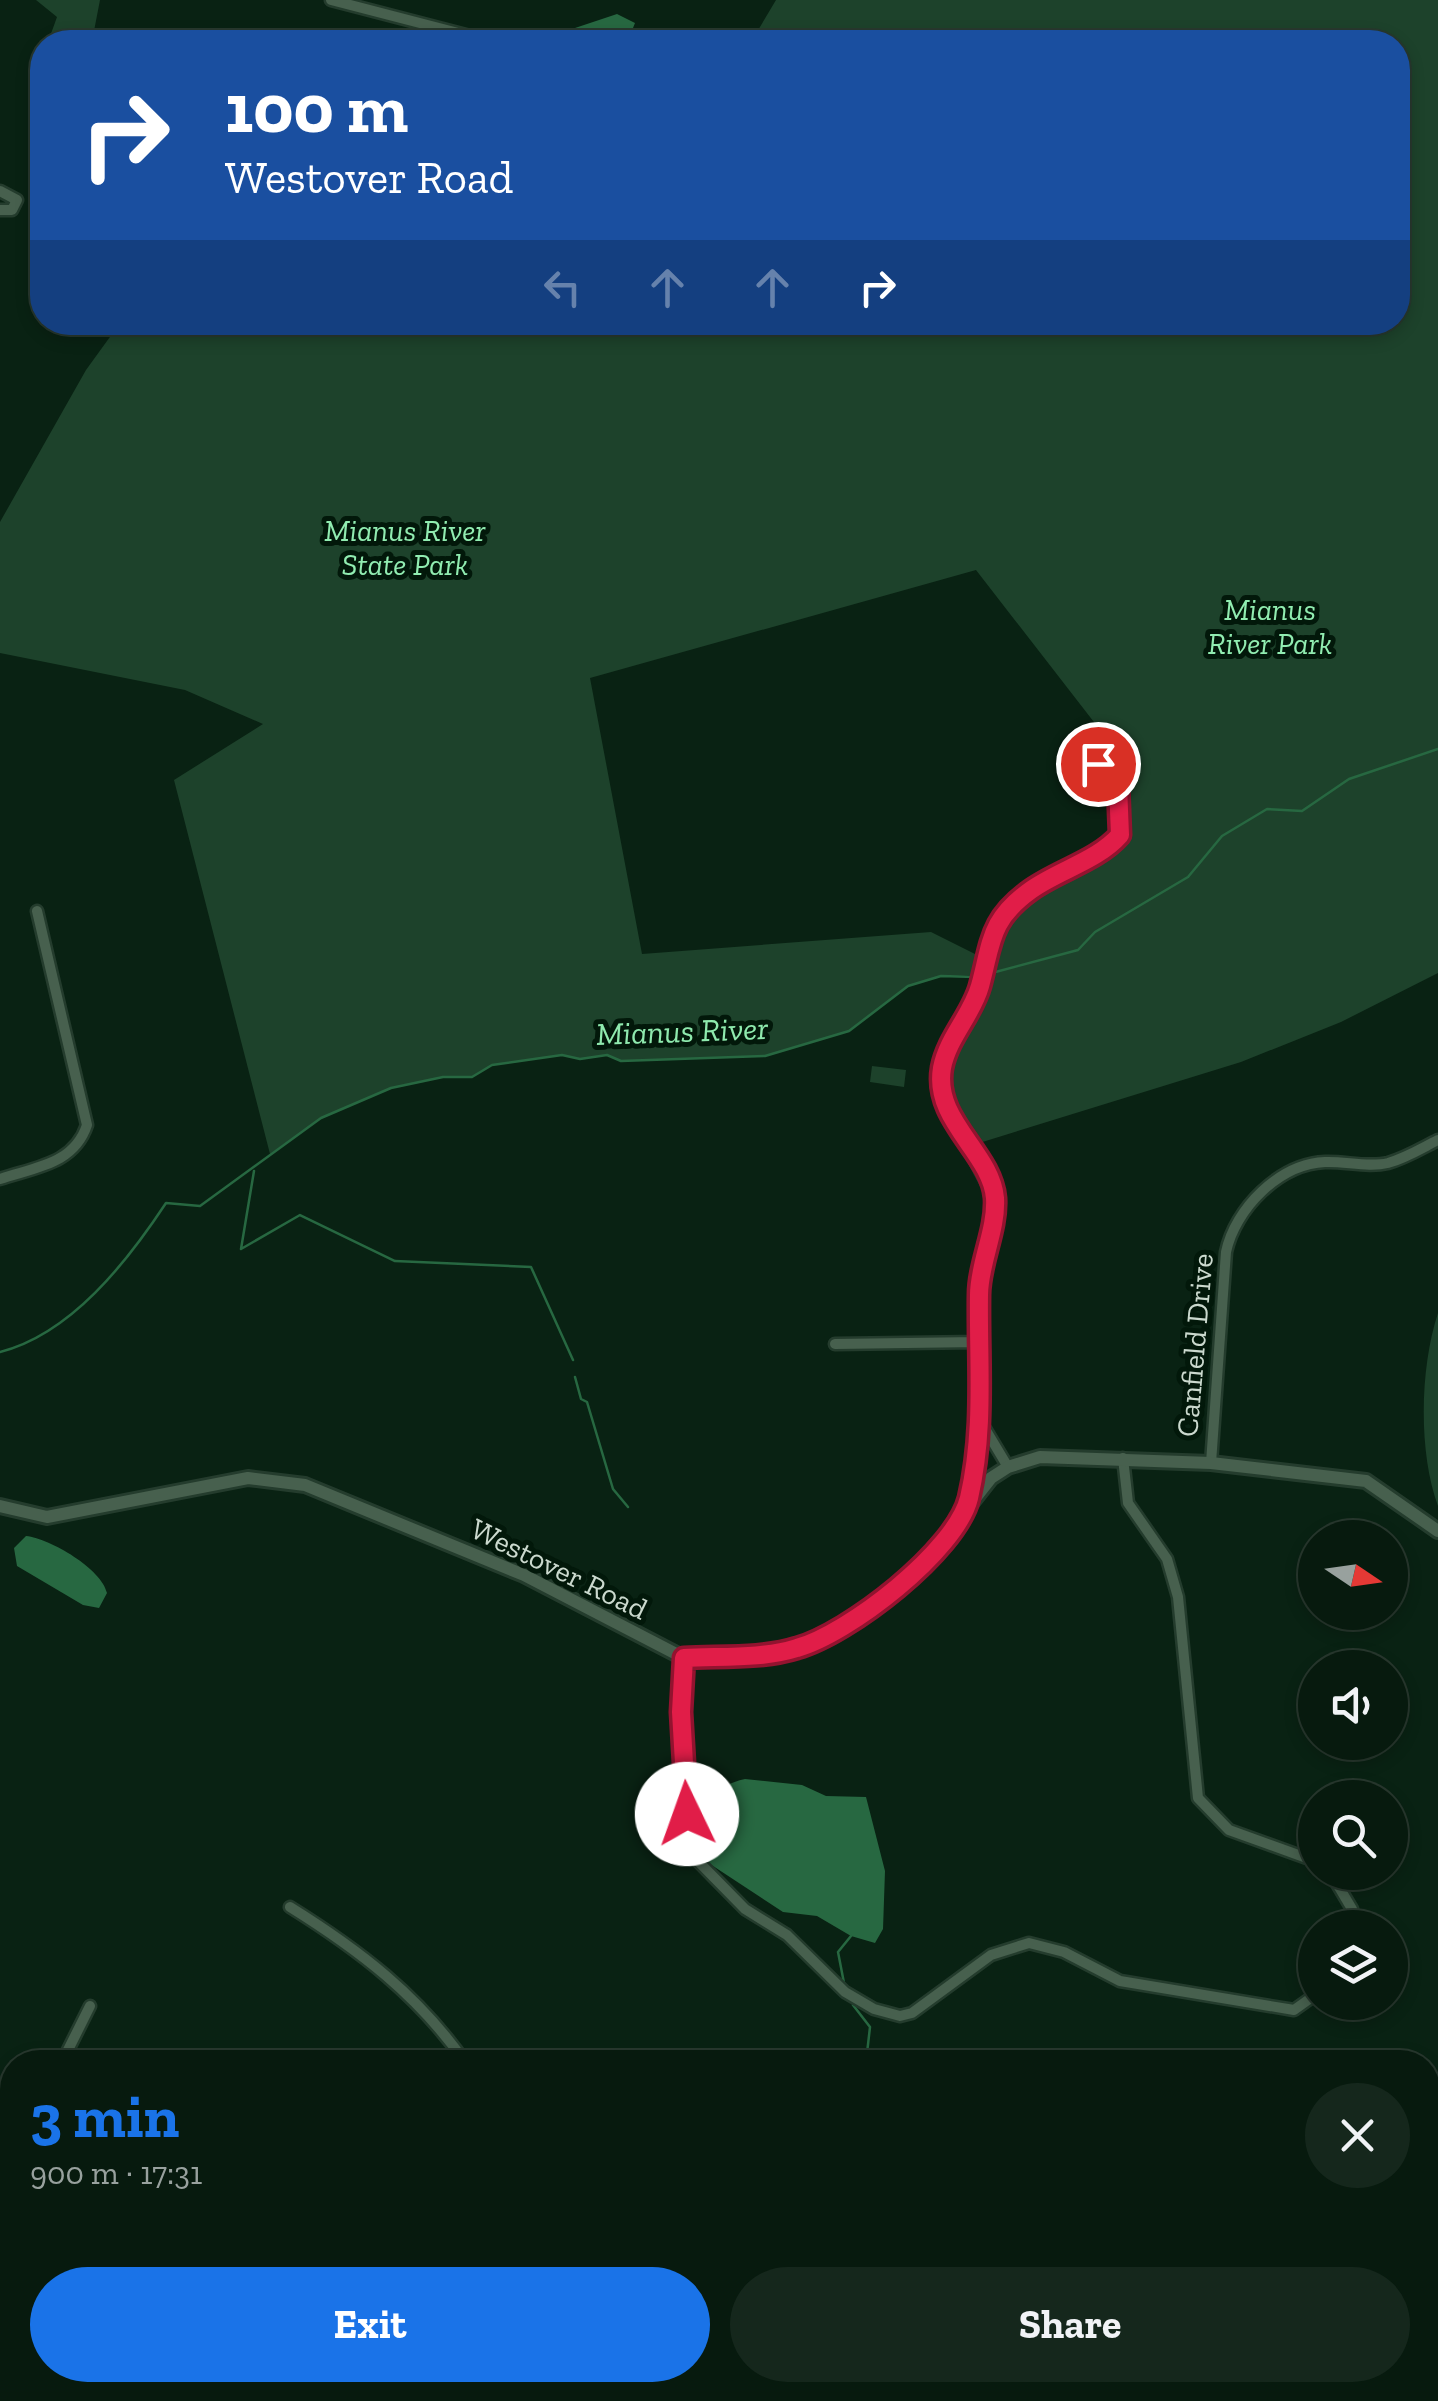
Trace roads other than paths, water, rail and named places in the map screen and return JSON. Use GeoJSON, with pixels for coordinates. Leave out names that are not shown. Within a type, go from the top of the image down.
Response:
{"type":"FeatureCollection","features":[{"type":"Feature","properties":{"kind":"street"},"geometry":{"type":"LineString","coordinates":[[331,0],[447,30]]}},
{"type":"Feature","properties":{"kind":"street"},"geometry":{"type":"LineString","coordinates":[[0,191],[17,200],[12,210],[0,210]]}},
{"type":"Feature","properties":{"kind":"street"},"geometry":{"type":"LineString","coordinates":[[968,1502],[984,1379],[978,1342],[979,1284],[995,1199],[948,1111],[941,1080],[950,1039],[980,986],[988,938],[1015,902],[1054,874],[1104,849],[1120,835],[1116,776],[1110,766],[1095,764]]}},
{"type":"Feature","properties":{"kind":"street"},"geometry":{"type":"LineString","coordinates":[[0,1179],[64,1158],[77,1149],[87,1125],[36,912]]}},
{"type":"Feature","properties":{"kind":"street","name":"Canfield Drive"},"geometry":{"type":"LineString","coordinates":[[1211,1463],[1226,1252],[1237,1222],[1263,1190],[1303,1166],[1318,1162],[1384,1164],[1438,1140]]}},
{"type":"Feature","properties":{"kind":"street"},"geometry":{"type":"LineString","coordinates":[[835,1344],[978,1342]]}},
{"type":"Feature","properties":{"kind":"street"},"geometry":{"type":"LineString","coordinates":[[981,1422],[1008,1466]]}},
{"type":"Feature","properties":{"kind":"street"},"geometry":{"type":"LineString","coordinates":[[1298,2007],[1294,2010],[1120,1981],[1064,1952],[1029,1942],[991,1955],[912,2013],[900,2016],[858,2002],[787,1935],[744,1909],[690,1852],[681,1712],[684,1658],[777,1653],[828,1637],[920,1568],[968,1502],[1008,1466],[1040,1457],[1211,1463],[1366,1482],[1438,1531]]}},
{"type":"Feature","properties":{"kind":"street"},"geometry":{"type":"LineString","coordinates":[[1123,1458],[1128,1503],[1167,1559],[1178,1597],[1198,1798],[1229,1830],[1298,1855]]}},
{"type":"Feature","properties":{"kind":"street","name":"Westover Road"},"geometry":{"type":"LineString","coordinates":[[0,1506],[47,1517],[248,1478],[305,1484],[524,1575],[684,1658]]}},
{"type":"Feature","properties":{"kind":"street"},"geometry":{"type":"LineString","coordinates":[[290,1906],[386,1973],[442,2030],[456,2050]]}},
{"type":"Feature","properties":{"kind":"street"},"geometry":{"type":"LineString","coordinates":[[68,2050],[90,2006]]}},
{"type":"Feature","properties":{"kind":"waterway","name":"Mianus River"},"geometry":{"type":"LineString","coordinates":[[988,974],[1078,950],[1095,932],[1188,877],[1222,836],[1267,809],[1302,811],[1349,779],[1438,749]]}},
{"type":"Feature","properties":{"kind":"waterway","name":"Mianus River"},"geometry":{"type":"LineString","coordinates":[[0,1352],[26,1343],[73,1313],[134,1249],[166,1203],[200,1206],[321,1118],[391,1088],[443,1077],[472,1077],[492,1065],[562,1055],[580,1059],[607,1055],[621,1061],[765,1056],[849,1031],[908,986],[941,976],[975,977]]}},
{"type":"Feature","properties":{"kind":"waterway"},"geometry":{"type":"LineString","coordinates":[[254,1171],[241,1249],[300,1215],[395,1261],[531,1267],[573,1360]]}},
{"type":"Feature","properties":{"kind":"waterway"},"geometry":{"type":"LineString","coordinates":[[575,1377],[581,1399],[587,1402],[613,1489],[628,1507]]}},
{"type":"Feature","properties":{"kind":"waterway"},"geometry":{"type":"LineString","coordinates":[[844,1983],[838,1952],[851,1936]]}},
{"type":"Feature","properties":{"kind":"waterway"},"geometry":{"type":"LineString","coordinates":[[853,2005],[870,2027],[867,2050]]}},
{"type":"Feature","properties":{"kind":"park label","name":"Mianus River State Park"},"geometry":{"type":"Point","coordinates":[405,548]}},
{"type":"Feature","properties":{"kind":"park label","name":"Mianus River Park"},"geometry":{"type":"Point","coordinates":[1270,627]}}]}
